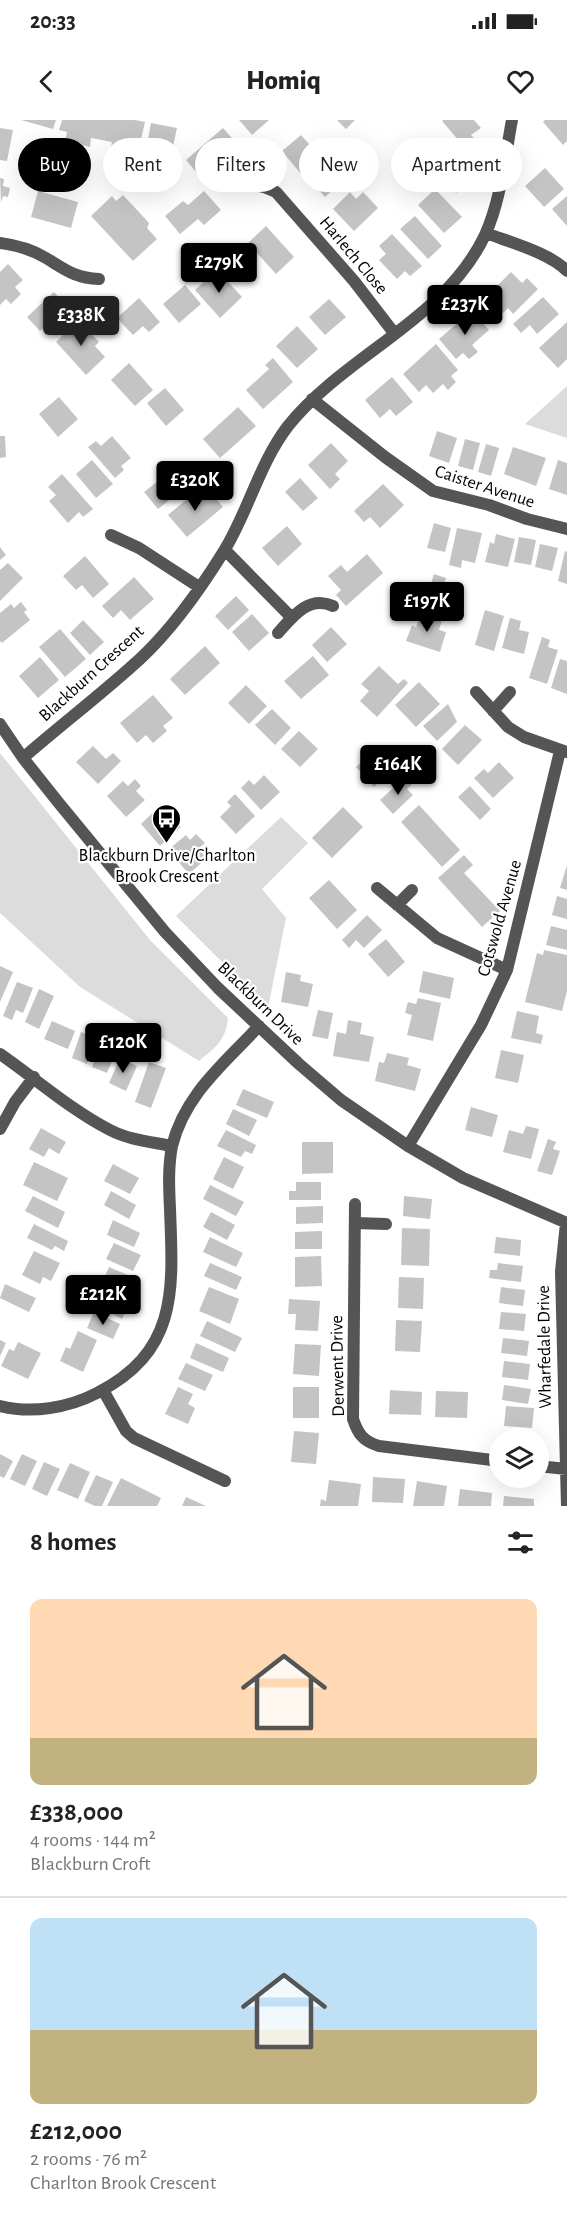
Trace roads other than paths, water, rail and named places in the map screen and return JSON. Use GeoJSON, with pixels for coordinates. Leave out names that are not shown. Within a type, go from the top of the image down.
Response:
{"type":"FeatureCollection","features":[{"type":"Feature","properties":{"kind":"street","name":"Blackburn Crescent"},"geometry":{"type":"LineString","coordinates":[[23,758],[141,657],[180,614],[225,550],[264,463],[288,427],[312,399],[354,363],[439,298],[458,279],[486,232],[499,186],[512,120]]}},
{"type":"Feature","properties":{"kind":"street","name":"Harlech Close"},"geometry":{"type":"LineString","coordinates":[[276,192],[354,281],[394,333]]}},
{"type":"Feature","properties":{"kind":"street"},"geometry":{"type":"LineString","coordinates":[[486,232],[565,266]]}},
{"type":"Feature","properties":{"kind":"street"},"geometry":{"type":"LineString","coordinates":[[0,243],[44,256],[70,274],[99,279]]}},
{"type":"Feature","properties":{"kind":"street","name":"Caister Avenue"},"geometry":{"type":"LineString","coordinates":[[312,399],[385,457],[433,491],[489,505],[527,519],[567,529]]}},
{"type":"Feature","properties":{"kind":"street"},"geometry":{"type":"LineString","coordinates":[[111,535],[139,548],[199,587]]}},
{"type":"Feature","properties":{"kind":"street"},"geometry":{"type":"LineString","coordinates":[[225,550],[292,618]]}},
{"type":"Feature","properties":{"kind":"street"},"geometry":{"type":"LineString","coordinates":[[278,633],[308,605],[324,602],[333,606]]}},
{"type":"Feature","properties":{"kind":"street","name":"Cotswold Avenue"},"geometry":{"type":"LineString","coordinates":[[408,1146],[481,1025],[507,970],[564,751],[524,737],[508,727],[476,692]]}},
{"type":"Feature","properties":{"kind":"street"},"geometry":{"type":"LineString","coordinates":[[493,711],[510,692]]}},
{"type":"Feature","properties":{"kind":"street","name":"Blackburn Drive"},"geometry":{"type":"LineString","coordinates":[[0,724],[23,758],[165,933],[258,1026],[341,1100],[408,1146],[463,1178],[567,1223]]}},
{"type":"Feature","properties":{"kind":"street"},"geometry":{"type":"LineString","coordinates":[[377,888],[437,938],[507,970]]}},
{"type":"Feature","properties":{"kind":"street"},"geometry":{"type":"LineString","coordinates":[[396,905],[412,890]]}},
{"type":"Feature","properties":{"kind":"street"},"geometry":{"type":"LineString","coordinates":[[0,1406],[29,1410],[48,1409],[89,1397],[122,1378],[141,1362],[155,1342],[165,1321],[170,1298],[172,1262],[169,1173],[172,1146],[186,1107],[258,1026]]}},
{"type":"Feature","properties":{"kind":"street"},"geometry":{"type":"LineString","coordinates":[[0,1054],[88,1118],[112,1131],[172,1146]]}},
{"type":"Feature","properties":{"kind":"street"},"geometry":{"type":"LineString","coordinates":[[0,1129],[15,1102],[34,1077]]}},
{"type":"Feature","properties":{"kind":"street","name":"Derwent Drive"},"geometry":{"type":"LineString","coordinates":[[355,1204],[353,1419],[357,1430],[362,1439],[379,1446],[489,1460]]}},
{"type":"Feature","properties":{"kind":"street"},"geometry":{"type":"LineString","coordinates":[[355,1223],[386,1224]]}},
{"type":"Feature","properties":{"kind":"street","name":"Wharfedale Drive"},"geometry":{"type":"LineString","coordinates":[[567,1223],[561,1271],[567,1506]]}},
{"type":"Feature","properties":{"kind":"street"},"geometry":{"type":"LineString","coordinates":[[103,1390],[126,1431],[134,1438],[225,1481]]}},
{"type":"Feature","properties":{"kind":"street"},"geometry":{"type":"LineString","coordinates":[[549,1467],[566,1469]]}},
{"type":"Feature","properties":{"kind":"place","name":"Blackburn Drive/Charlton Brook Crescent"},"geometry":{"type":"Point","coordinates":[167,844]}}]}
